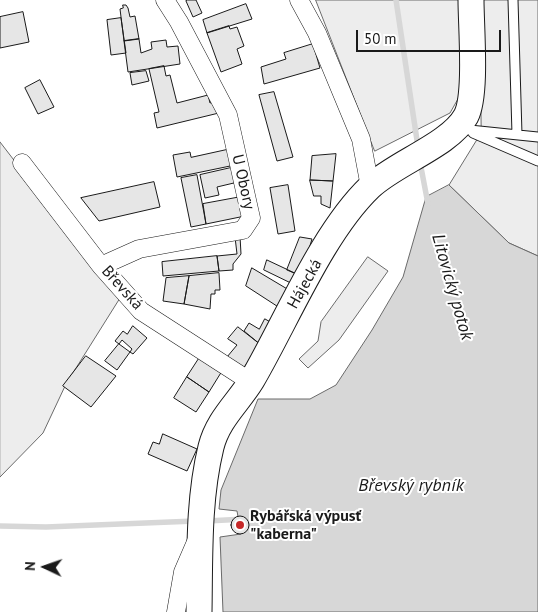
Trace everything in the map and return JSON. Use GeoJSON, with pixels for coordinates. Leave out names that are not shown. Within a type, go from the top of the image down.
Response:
{"type":"FeatureCollection","features":[{"type":"Feature","properties":{"kind":"street","name":"U Obory"},"geometry":{"type":"LineString","coordinates":[[101,266],[139,249],[243,230],[251,218],[228,115],[180,22],[165,0]]}},
{"type":"Feature","properties":{"kind":"street"},"geometry":{"type":"LineString","coordinates":[[299,0],[316,33],[361,139],[370,187]]}},
{"type":"Feature","properties":{"kind":"street"},"geometry":{"type":"LineString","coordinates":[[462,129],[472,93],[470,0]]}},
{"type":"Feature","properties":{"kind":"street","name":"Hájecká"},"geometry":{"type":"LineString","coordinates":[[199,612],[201,530],[205,473],[211,445],[221,420],[251,382],[324,248],[370,187],[418,154],[462,129]]}},
{"type":"Feature","properties":{"kind":"street","name":"Břevská"},"geometry":{"type":"LineString","coordinates":[[22,163],[101,266],[141,312],[251,382]]}},
{"type":"Feature","properties":{"kind":"street"},"geometry":{"type":"LineString","coordinates":[[176,612],[183,572],[201,530]]}},
{"type":"Feature","properties":{"kind":"lane"},"geometry":{"type":"LineString","coordinates":[[514,0],[517,134]]}},
{"type":"Feature","properties":{"kind":"lane"},"geometry":{"type":"LineString","coordinates":[[462,129],[538,137]]}},
{"type":"Feature","properties":{"kind":"lane"},"geometry":{"type":"LineString","coordinates":[[462,129],[538,161]]}},
{"type":"Feature","properties":{"kind":"shaded area"},"geometry":{"type":"Polygon","coordinates":[[[316,0],[461,0],[463,90],[450,113],[375,151],[316,0]]]}},
{"type":"Feature","properties":{"kind":"shaded area"},"geometry":{"type":"Polygon","coordinates":[[[480,0],[538,0],[538,256],[509,243],[449,185],[481,133],[480,0]]]}},
{"type":"Feature","properties":{"kind":"shaded area"},"geometry":{"type":"Polygon","coordinates":[[[0,142],[120,298],[66,384],[43,433],[0,477],[0,142]]]}},
{"type":"Feature","properties":{"kind":"shaded area"},"geometry":{"type":"Polygon","coordinates":[[[368,257],[388,271],[339,340],[308,368],[299,359],[318,341],[321,322],[368,257]]]}},
{"type":"Feature","properties":{"kind":"water","name":"Břevský rybník"},"geometry":{"type":"Polygon","coordinates":[[[449,185],[509,243],[538,256],[538,612],[223,612],[220,537],[241,534],[237,511],[219,509],[221,490],[258,399],[310,399],[336,385],[372,330],[403,277],[426,197],[449,185]]]}},
{"type":"Feature","properties":{"kind":"building"},"geometry":{"type":"Polygon","coordinates":[[[196,0],[202,13],[193,17],[186,1],[196,0]]]}},
{"type":"Feature","properties":{"kind":"building"},"geometry":{"type":"Polygon","coordinates":[[[246,4],[252,19],[207,33],[203,20],[246,4]]]}},
{"type":"Feature","properties":{"kind":"building"},"geometry":{"type":"Polygon","coordinates":[[[123,5],[126,5],[128,8],[130,17],[135,16],[139,39],[124,41],[120,9],[123,8],[123,5]]]}},
{"type":"Feature","properties":{"kind":"building"},"geometry":{"type":"Polygon","coordinates":[[[23,12],[29,42],[0,48],[0,17],[23,12]]]}},
{"type":"Feature","properties":{"kind":"building"},"geometry":{"type":"Polygon","coordinates":[[[121,18],[126,53],[111,55],[107,20],[121,18]]]}},
{"type":"Feature","properties":{"kind":"building"},"geometry":{"type":"Polygon","coordinates":[[[229,26],[230,29],[237,27],[244,46],[237,49],[242,64],[221,72],[207,33],[229,26]]]}},
{"type":"Feature","properties":{"kind":"building"},"geometry":{"type":"Polygon","coordinates":[[[139,39],[141,53],[152,49],[151,42],[166,40],[167,47],[178,46],[180,64],[128,72],[124,41],[139,39]]]}},
{"type":"Feature","properties":{"kind":"building"},"geometry":{"type":"Polygon","coordinates":[[[313,44],[320,68],[264,84],[261,67],[286,59],[284,53],[313,44]]]}},
{"type":"Feature","properties":{"kind":"building"},"geometry":{"type":"Polygon","coordinates":[[[164,66],[166,76],[170,75],[177,103],[208,95],[210,103],[217,101],[223,112],[157,128],[154,113],[159,112],[149,69],[164,66]]]}},
{"type":"Feature","properties":{"kind":"building"},"geometry":{"type":"Polygon","coordinates":[[[146,71],[149,81],[132,85],[130,73],[146,71]]]}},
{"type":"Feature","properties":{"kind":"building"},"geometry":{"type":"Polygon","coordinates":[[[40,80],[54,107],[38,114],[25,88],[40,80]]]}},
{"type":"Feature","properties":{"kind":"building"},"geometry":{"type":"Polygon","coordinates":[[[274,92],[293,157],[277,161],[259,95],[274,92]]]}},
{"type":"Feature","properties":{"kind":"building"},"geometry":{"type":"Polygon","coordinates":[[[231,149],[235,165],[177,177],[173,155],[190,152],[191,157],[231,149]]]}},
{"type":"Feature","properties":{"kind":"building"},"geometry":{"type":"Polygon","coordinates":[[[336,154],[333,181],[310,180],[312,156],[336,154]]]}},
{"type":"Feature","properties":{"kind":"building"},"geometry":{"type":"Polygon","coordinates":[[[235,167],[238,182],[217,187],[219,195],[205,198],[200,175],[235,167]]]}},
{"type":"Feature","properties":{"kind":"building"},"geometry":{"type":"Polygon","coordinates":[[[197,175],[206,224],[191,227],[181,178],[197,175]]]}},
{"type":"Feature","properties":{"kind":"building"},"geometry":{"type":"Polygon","coordinates":[[[310,180],[333,181],[330,208],[321,204],[321,196],[314,196],[310,180]]]}},
{"type":"Feature","properties":{"kind":"building"},"geometry":{"type":"Polygon","coordinates":[[[154,182],[160,207],[99,221],[81,198],[154,182]]]}},
{"type":"Feature","properties":{"kind":"building"},"geometry":{"type":"Polygon","coordinates":[[[288,185],[295,231],[278,234],[270,188],[288,185]]]}},
{"type":"Feature","properties":{"kind":"building"},"geometry":{"type":"Polygon","coordinates":[[[241,197],[245,216],[206,224],[203,204],[241,197]]]}},
{"type":"Feature","properties":{"kind":"building"},"geometry":{"type":"Polygon","coordinates":[[[240,236],[241,254],[233,264],[233,270],[219,271],[217,256],[237,254],[235,237],[240,236]]]}},
{"type":"Feature","properties":{"kind":"building"},"geometry":{"type":"Polygon","coordinates":[[[300,237],[312,239],[301,276],[287,270],[300,237]]]}},
{"type":"Feature","properties":{"kind":"building"},"geometry":{"type":"Polygon","coordinates":[[[217,256],[219,271],[163,276],[162,262],[217,256]]]}},
{"type":"Feature","properties":{"kind":"building"},"geometry":{"type":"Polygon","coordinates":[[[267,260],[301,276],[297,286],[264,270],[267,260]]]}},
{"type":"Feature","properties":{"kind":"building"},"geometry":{"type":"Polygon","coordinates":[[[252,268],[294,293],[283,310],[246,286],[252,268]]]}},
{"type":"Feature","properties":{"kind":"building"},"geometry":{"type":"Polygon","coordinates":[[[219,273],[220,290],[215,290],[215,294],[211,294],[210,309],[184,304],[189,276],[219,273]]]}},
{"type":"Feature","properties":{"kind":"building"},"geometry":{"type":"Polygon","coordinates":[[[189,276],[184,304],[163,301],[166,278],[189,276]]]}},
{"type":"Feature","properties":{"kind":"building"},"geometry":{"type":"Polygon","coordinates":[[[265,319],[274,324],[261,345],[244,331],[249,323],[259,329],[265,319]]]}},
{"type":"Feature","properties":{"kind":"building"},"geometry":{"type":"Polygon","coordinates":[[[133,326],[147,338],[133,354],[130,352],[132,349],[122,340],[119,344],[115,341],[123,331],[127,334],[133,326]]]}},
{"type":"Feature","properties":{"kind":"building"},"geometry":{"type":"Polygon","coordinates":[[[238,327],[261,345],[242,370],[227,357],[237,345],[228,339],[238,327]]]}},
{"type":"Feature","properties":{"kind":"building"},"geometry":{"type":"Polygon","coordinates":[[[119,344],[130,352],[117,370],[105,361],[119,344]]]}},
{"type":"Feature","properties":{"kind":"building"},"geometry":{"type":"Polygon","coordinates":[[[86,356],[116,376],[91,407],[63,386],[86,356]]]}},
{"type":"Feature","properties":{"kind":"building"},"geometry":{"type":"Polygon","coordinates":[[[200,357],[222,371],[209,392],[187,377],[200,357]]]}},
{"type":"Feature","properties":{"kind":"building"},"geometry":{"type":"Polygon","coordinates":[[[187,377],[209,392],[196,412],[174,398],[187,377]]]}},
{"type":"Feature","properties":{"kind":"building"},"geometry":{"type":"Polygon","coordinates":[[[163,434],[197,449],[187,471],[148,454],[153,442],[159,444],[163,434]]]}},
{"type":"Feature","properties":{"kind":"building","name":"Rybářská výpusť \"kaberna\""},"geometry":{"type":"Polygon","coordinates":[[[240,516],[246,519],[249,525],[246,531],[240,534],[234,531],[231,525],[234,519],[240,516]]]}},
{"type":"Feature","properties":{"kind":"waterway","name":"Litovický potok"},"geometry":{"type":"LineString","coordinates":[[396,0],[418,147]]}},
{"type":"Feature","properties":{"kind":"waterway","name":"Litovický potok"},"geometry":{"type":"LineString","coordinates":[[420,162],[428,204]]}},
{"type":"Feature","properties":{"kind":"waterway"},"geometry":{"type":"LineString","coordinates":[[207,521],[245,519]]}},
{"type":"Feature","properties":{"kind":"waterway"},"geometry":{"type":"LineString","coordinates":[[0,526],[46,527],[195,521]]}},
{"type":"Feature","properties":{"kind":"place","name":"Rybářská výpusť \"kaberna\""},"geometry":{"type":"Point","coordinates":[240,525]}}]}
